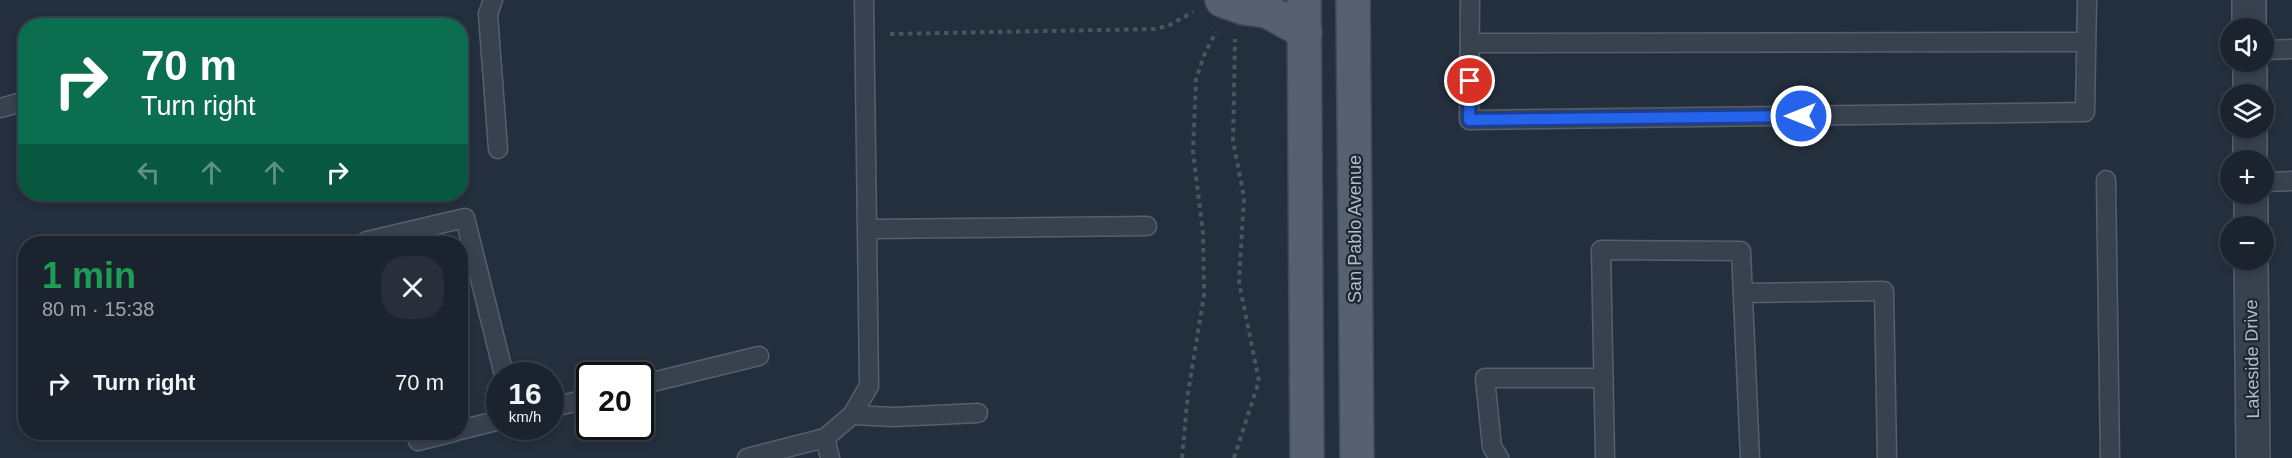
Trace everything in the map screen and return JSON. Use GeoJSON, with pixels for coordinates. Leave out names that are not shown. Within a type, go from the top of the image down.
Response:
{"type":"FeatureCollection","features":[{"type":"Feature","properties":{"kind":"main road"},"geometry":{"type":"LineString","coordinates":[[1304,0],[1306,458]]}},
{"type":"Feature","properties":{"kind":"main road","name":"San Pablo Avenue"},"geometry":{"type":"LineString","coordinates":[[1353,0],[1357,458]]}},
{"type":"Feature","properties":{"kind":"main road"},"geometry":{"type":"LineString","coordinates":[[1220,14],[1244,8],[1267,11],[1305,32]]}},
{"type":"Feature","properties":{"kind":"street"},"geometry":{"type":"LineString","coordinates":[[2249,0],[2249,18]]}},
{"type":"Feature","properties":{"kind":"street","name":"Lakeside Drive"},"geometry":{"type":"LineString","coordinates":[[2251,270],[2253,458]]}},
{"type":"Feature","properties":{"kind":"lane"},"geometry":{"type":"LineString","coordinates":[[493,0],[488,14],[498,149]]}},
{"type":"Feature","properties":{"kind":"lane"},"geometry":{"type":"LineString","coordinates":[[747,458],[825,438],[852,415],[869,386],[864,0]]}},
{"type":"Feature","properties":{"kind":"lane"},"geometry":{"type":"LineString","coordinates":[[1470,0],[1469,120],[2085,112],[2087,0]]}},
{"type":"Feature","properties":{"kind":"lane"},"geometry":{"type":"LineString","coordinates":[[1470,43],[2086,42]]}},
{"type":"Feature","properties":{"kind":"lane"},"geometry":{"type":"LineString","coordinates":[[2274,50],[2292,49]]}},
{"type":"Feature","properties":{"kind":"lane"},"geometry":{"type":"LineString","coordinates":[[0,108],[18,103]]}},
{"type":"Feature","properties":{"kind":"lane"},"geometry":{"type":"LineString","coordinates":[[2106,180],[2110,458]]}},
{"type":"Feature","properties":{"kind":"lane"},"geometry":{"type":"LineString","coordinates":[[2274,182],[2292,181]]}},
{"type":"Feature","properties":{"kind":"lane"},"geometry":{"type":"LineString","coordinates":[[388,236],[465,218],[501,362]]}},
{"type":"Feature","properties":{"kind":"lane"},"geometry":{"type":"LineString","coordinates":[[868,230],[1148,226]]}},
{"type":"Feature","properties":{"kind":"lane"},"geometry":{"type":"LineString","coordinates":[[1605,458],[1601,250],[1741,250],[1750,458]]}},
{"type":"Feature","properties":{"kind":"lane"},"geometry":{"type":"LineString","coordinates":[[1743,293],[1884,291],[1887,458]]}},
{"type":"Feature","properties":{"kind":"lane"},"geometry":{"type":"LineString","coordinates":[[654,383],[759,357]]}},
{"type":"Feature","properties":{"kind":"lane"},"geometry":{"type":"LineString","coordinates":[[1499,458],[1492,447],[1485,378],[1604,378]]}},
{"type":"Feature","properties":{"kind":"lane"},"geometry":{"type":"LineString","coordinates":[[852,415],[894,417],[978,414]]}},
{"type":"Feature","properties":{"kind":"lane"},"geometry":{"type":"LineString","coordinates":[[468,428],[486,424]]}},
{"type":"Feature","properties":{"kind":"lane"},"geometry":{"type":"LineString","coordinates":[[825,438],[830,458]]}},
{"type":"Feature","properties":{"kind":"path"},"geometry":{"type":"LineString","coordinates":[[1182,458],[1188,393],[1204,295],[1203,233],[1193,152],[1196,79],[1220,14]]}},
{"type":"Feature","properties":{"kind":"path"},"geometry":{"type":"LineString","coordinates":[[865,35],[1154,29]]}},
{"type":"Feature","properties":{"kind":"path"},"geometry":{"type":"LineString","coordinates":[[1234,458],[1259,381],[1239,282],[1244,197],[1233,141],[1236,32]]}},
{"type":"Feature","properties":{"kind":"route"},"geometry":{"type":"LineString","coordinates":[[1470,81],[1469,120],[1801,116]]}}]}
